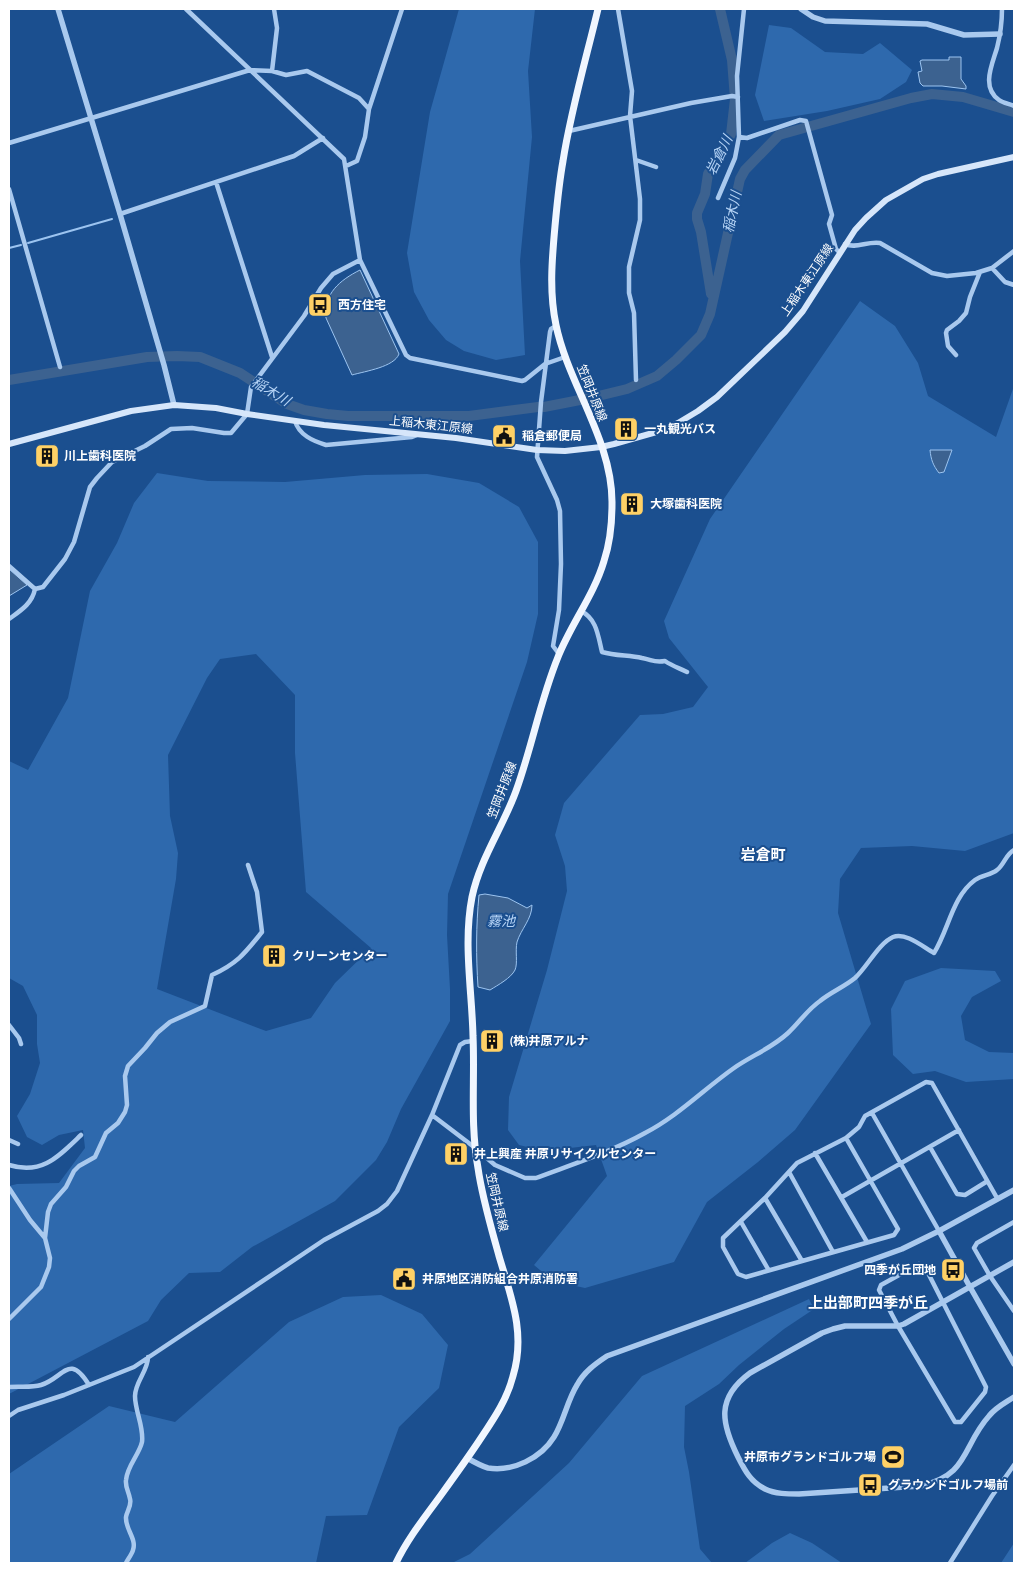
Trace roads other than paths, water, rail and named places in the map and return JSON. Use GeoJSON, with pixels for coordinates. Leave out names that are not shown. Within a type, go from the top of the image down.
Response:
{"type":"FeatureCollection","features":[{"type":"Feature","properties":{"kind":"main road","name":"笠岡井原線"},"geometry":{"type":"LineString","coordinates":[[396,1563],[416,1528],[468,1458],[502,1406],[513,1377],[519,1343],[518,1325],[492,1234],[474,1146],[472,1117],[474,1041],[469,933],[473,894],[480,869],[515,793],[559,654],[600,574],[609,540],[612,504],[611,487],[601,447],[582,394],[565,357],[556,326],[552,305],[551,278],[558,194],[569,131],[598,9]]}},
{"type":"Feature","properties":{"kind":"main road","name":"上稲木東江原線"},"geometry":{"type":"LineString","coordinates":[[9,444],[131,412],[174,405],[216,408],[295,421],[421,434],[538,450],[565,451],[601,447],[644,436],[678,423],[717,397],[785,332],[803,311],[855,230],[886,200],[909,186],[938,174],[1014,157]]}},
{"type":"Feature","properties":{"kind":"street"},"geometry":{"type":"LineString","coordinates":[[58,9],[120,214],[174,405]]}},
{"type":"Feature","properties":{"kind":"street"},"geometry":{"type":"LineString","coordinates":[[186,9],[342,156],[346,166],[360,260],[406,355],[410,358],[522,381],[526,380],[545,364],[565,357]]}},
{"type":"Feature","properties":{"kind":"street"},"geometry":{"type":"LineString","coordinates":[[272,71],[277,28],[274,9]]}},
{"type":"Feature","properties":{"kind":"street"},"geometry":{"type":"LineString","coordinates":[[346,166],[357,161],[365,137],[369,110],[402,9]]}},
{"type":"Feature","properties":{"kind":"street"},"geometry":{"type":"LineString","coordinates":[[618,9],[632,92],[630,116],[640,199],[640,220],[629,267],[629,293],[634,313],[636,380]]}},
{"type":"Feature","properties":{"kind":"street"},"geometry":{"type":"LineString","coordinates":[[718,198],[735,158],[739,137],[735,97],[744,9]]}},
{"type":"Feature","properties":{"kind":"street"},"geometry":{"type":"LineString","coordinates":[[801,9],[813,17],[825,21],[927,24],[964,35],[1000,34]]}},
{"type":"Feature","properties":{"kind":"street"},"geometry":{"type":"LineString","coordinates":[[1002,9],[1000,34],[989,73],[989,83],[992,92],[999,100],[1014,106]]}},
{"type":"Feature","properties":{"kind":"street"},"geometry":{"type":"LineString","coordinates":[[9,143],[250,70],[272,71],[286,75],[307,71],[359,98],[369,110]]}},
{"type":"Feature","properties":{"kind":"street"},"geometry":{"type":"LineString","coordinates":[[569,131],[691,102],[735,97]]}},
{"type":"Feature","properties":{"kind":"street"},"geometry":{"type":"LineString","coordinates":[[739,137],[747,138],[800,120],[806,121],[832,215],[829,224],[836,249],[840,254]]}},
{"type":"Feature","properties":{"kind":"street"},"geometry":{"type":"LineString","coordinates":[[120,214],[294,156],[323,138]]}},
{"type":"Feature","properties":{"kind":"street"},"geometry":{"type":"LineString","coordinates":[[636,160],[656,167]]}},
{"type":"Feature","properties":{"kind":"street"},"geometry":{"type":"LineString","coordinates":[[216,182],[272,357]]}},
{"type":"Feature","properties":{"kind":"street"},"geometry":{"type":"LineString","coordinates":[[9,189],[60,368]]}},
{"type":"Feature","properties":{"kind":"street"},"geometry":{"type":"LineString","coordinates":[[846,244],[853,246],[872,242],[880,243],[938,275],[980,272],[992,268],[1014,251]]}},
{"type":"Feature","properties":{"kind":"street"},"geometry":{"type":"LineString","coordinates":[[35,590],[43,587],[65,559],[74,542],[90,487],[112,462],[145,446],[172,429],[192,428],[231,433],[247,414],[251,387],[256,378],[304,316],[328,279],[360,260]]}},
{"type":"Feature","properties":{"kind":"street"},"geometry":{"type":"LineString","coordinates":[[992,268],[1005,282],[1014,285]]}},
{"type":"Feature","properties":{"kind":"street"},"geometry":{"type":"LineString","coordinates":[[956,355],[948,346],[946,333],[966,313],[980,272]]}},
{"type":"Feature","properties":{"kind":"street"},"geometry":{"type":"LineString","coordinates":[[556,326],[550,332],[545,364],[537,458],[557,500],[560,511],[561,564],[559,610],[552,646],[559,654]]}},
{"type":"Feature","properties":{"kind":"street"},"geometry":{"type":"LineString","coordinates":[[295,421],[303,434],[315,442],[326,445],[412,437],[421,434]]}},
{"type":"Feature","properties":{"kind":"street"},"geometry":{"type":"LineString","coordinates":[[9,566],[35,590]]}},
{"type":"Feature","properties":{"kind":"street"},"geometry":{"type":"LineString","coordinates":[[9,619],[28,605],[32,600],[35,590]]}},
{"type":"Feature","properties":{"kind":"street"},"geometry":{"type":"LineString","coordinates":[[581,611],[588,614],[597,629],[602,652],[618,656],[643,658],[652,662],[665,661],[687,672]]}},
{"type":"Feature","properties":{"kind":"street"},"geometry":{"type":"LineString","coordinates":[[432,1115],[474,1146],[495,1165],[525,1178],[536,1178],[593,1157],[646,1133],[674,1115],[734,1068],[788,1034],[820,1000],[853,980],[885,941],[895,936],[904,936],[934,953],[943,937],[960,894],[976,879],[997,870],[1014,850]]}},
{"type":"Feature","properties":{"kind":"street"},"geometry":{"type":"LineString","coordinates":[[9,1320],[41,1287],[49,1267],[50,1258],[46,1238],[48,1212],[52,1204],[66,1187],[74,1171],[95,1157],[106,1133],[118,1123],[125,1112],[127,1105],[125,1076],[128,1066],[157,1033],[170,1022],[205,1006],[212,975],[227,968],[242,957],[262,932],[257,892],[248,865]]}},
{"type":"Feature","properties":{"kind":"street"},"geometry":{"type":"LineString","coordinates":[[9,1025],[19,1038],[21,1044]]}},
{"type":"Feature","properties":{"kind":"street"},"geometry":{"type":"LineString","coordinates":[[9,1416],[18,1410],[134,1367],[316,1245],[378,1211],[387,1204],[397,1192],[432,1115],[460,1046],[465,1042],[474,1041]]}},
{"type":"Feature","properties":{"kind":"street"},"geometry":{"type":"LineString","coordinates":[[846,1138],[898,1229],[894,1235],[768,1269],[746,1277],[738,1274],[723,1248],[723,1238],[765,1198],[797,1163],[846,1138],[858,1127],[865,1116],[872,1114],[926,1082],[932,1083],[986,1182],[997,1198]]}},
{"type":"Feature","properties":{"kind":"street"},"geometry":{"type":"LineString","coordinates":[[872,1114],[1014,1364]]}},
{"type":"Feature","properties":{"kind":"street"},"geometry":{"type":"LineString","coordinates":[[842,1197],[959,1130]]}},
{"type":"Feature","properties":{"kind":"street"},"geometry":{"type":"LineString","coordinates":[[9,1165],[18,1168],[28,1168],[48,1163],[65,1151],[80,1135]]}},
{"type":"Feature","properties":{"kind":"street"},"geometry":{"type":"LineString","coordinates":[[9,1140],[18,1144]]}},
{"type":"Feature","properties":{"kind":"street"},"geometry":{"type":"LineString","coordinates":[[930,1147],[957,1194],[965,1195],[986,1182]]}},
{"type":"Feature","properties":{"kind":"street"},"geometry":{"type":"LineString","coordinates":[[815,1153],[867,1242]]}},
{"type":"Feature","properties":{"kind":"street"},"geometry":{"type":"LineString","coordinates":[[789,1172],[833,1252]]}},
{"type":"Feature","properties":{"kind":"street"},"geometry":{"type":"LineString","coordinates":[[9,1188],[30,1220],[46,1238]]}},
{"type":"Feature","properties":{"kind":"street"},"geometry":{"type":"LineString","coordinates":[[468,1458],[487,1468],[497,1469],[517,1465],[538,1455],[553,1438],[580,1379],[593,1365],[607,1356],[902,1249],[1014,1190]]}},
{"type":"Feature","properties":{"kind":"street"},"geometry":{"type":"LineString","coordinates":[[765,1198],[802,1261]]}},
{"type":"Feature","properties":{"kind":"street"},"geometry":{"type":"LineString","coordinates":[[741,1222],[768,1269]]}},
{"type":"Feature","properties":{"kind":"street"},"geometry":{"type":"LineString","coordinates":[[1014,1222],[977,1243],[974,1248],[990,1276],[1014,1311]]}},
{"type":"Feature","properties":{"kind":"street"},"geometry":{"type":"LineString","coordinates":[[1014,1262],[916,1318],[898,1326],[845,1326],[814,1337],[750,1372],[741,1379],[732,1389],[728,1398],[725,1420],[733,1447],[748,1477],[766,1489],[786,1494],[911,1487],[931,1484],[947,1477],[961,1463],[988,1416],[1001,1405],[1014,1398]]}},
{"type":"Feature","properties":{"kind":"street"},"geometry":{"type":"LineString","coordinates":[[919,1264],[925,1267],[943,1303],[986,1387],[985,1392],[961,1422],[955,1422],[879,1290],[881,1285],[919,1264]]}},
{"type":"Feature","properties":{"kind":"street"},"geometry":{"type":"LineString","coordinates":[[1009,1303],[1014,1300]]}},
{"type":"Feature","properties":{"kind":"street"},"geometry":{"type":"LineString","coordinates":[[126,1563],[134,1548],[134,1542],[127,1524],[126,1516],[130,1499],[126,1491],[126,1480],[129,1467],[142,1442],[135,1396],[148,1363],[148,1357]]}},
{"type":"Feature","properties":{"kind":"street"},"geometry":{"type":"LineString","coordinates":[[9,1387],[38,1386],[70,1368],[77,1370],[83,1375],[89,1385]]}},
{"type":"Feature","properties":{"kind":"street"},"geometry":{"type":"LineString","coordinates":[[950,1563],[1014,1465]]}},
{"type":"Feature","properties":{"kind":"water"},"geometry":{"type":"Polygon","coordinates":[[[949,57],[961,57],[961,79],[966,89],[923,86],[920,83],[918,72],[922,71],[920,61],[949,60],[949,57]]]}},
{"type":"Feature","properties":{"kind":"water"},"geometry":{"type":"Polygon","coordinates":[[[360,270],[399,354],[392,362],[386,365],[352,375],[326,318],[326,309],[327,302],[334,289],[346,278],[360,270]]]}},
{"type":"Feature","properties":{"kind":"water"},"geometry":{"type":"Polygon","coordinates":[[[930,450],[952,450],[944,472],[939,473],[935,467],[930,450]]]}},
{"type":"Feature","properties":{"kind":"water"},"geometry":{"type":"Polygon","coordinates":[[[9,569],[27,585],[9,596],[9,569]]]}},
{"type":"Feature","properties":{"kind":"water","name":"霧池"},"geometry":{"type":"Polygon","coordinates":[[[485,894],[508,898],[527,908],[532,905],[530,915],[517,942],[515,970],[507,979],[490,990],[478,987],[477,975],[479,895],[485,894]]]}},
{"type":"Feature","properties":{"kind":"waterway","name":"岩倉川"},"geometry":{"type":"LineString","coordinates":[[711,294],[697,213],[705,194],[708,174],[731,134],[735,99],[732,60],[720,9]]}},
{"type":"Feature","properties":{"kind":"waterway","name":"稲木川"},"geometry":{"type":"LineString","coordinates":[[544,407],[627,389],[657,376],[701,335],[710,314],[740,179],[745,170],[779,135],[911,98],[932,94],[963,97],[1014,112]]}},
{"type":"Feature","properties":{"kind":"waterway"},"geometry":{"type":"LineString","coordinates":[[28,243],[112,219]]}},
{"type":"Feature","properties":{"kind":"waterway"},"geometry":{"type":"LineString","coordinates":[[9,248],[21,245]]}},
{"type":"Feature","properties":{"kind":"waterway","name":"稲木川"},"geometry":{"type":"LineString","coordinates":[[9,380],[147,357],[200,357],[240,373],[287,404],[304,410],[327,414],[348,416],[469,416],[538,407]]}},
{"type":"Feature","properties":{"kind":"place","name":"西方住宅"},"geometry":{"type":"Point","coordinates":[320,305]}},
{"type":"Feature","properties":{"kind":"place","name":"一丸観光バス"},"geometry":{"type":"Point","coordinates":[626,429]}},
{"type":"Feature","properties":{"kind":"place","name":"稲倉郵便局"},"geometry":{"type":"Point","coordinates":[504,436]}},
{"type":"Feature","properties":{"kind":"place","name":"川上歯科医院"},"geometry":{"type":"Point","coordinates":[47,456]}},
{"type":"Feature","properties":{"kind":"place","name":"大塚歯科医院"},"geometry":{"type":"Point","coordinates":[632,504]}},
{"type":"Feature","properties":{"kind":"place","name":"クリーンセンター"},"geometry":{"type":"Point","coordinates":[274,956]}},
{"type":"Feature","properties":{"kind":"place","name":"(株)井原アルナ"},"geometry":{"type":"Point","coordinates":[492,1041]}},
{"type":"Feature","properties":{"kind":"place","name":"井上興産 井原リサイクルセンター"},"geometry":{"type":"Point","coordinates":[456,1154]}},
{"type":"Feature","properties":{"kind":"place","name":"四季が丘団地"},"geometry":{"type":"Point","coordinates":[953,1270]}},
{"type":"Feature","properties":{"kind":"place","name":"井原地区消防組合井原消防署"},"geometry":{"type":"Point","coordinates":[404,1279]}},
{"type":"Feature","properties":{"kind":"place","name":"井原市グランドゴルフ場"},"geometry":{"type":"Point","coordinates":[893,1457]}},
{"type":"Feature","properties":{"kind":"place","name":"グラウンドゴルフ場前"},"geometry":{"type":"Point","coordinates":[870,1485]}},
{"type":"Feature","properties":{"kind":"district","name":"岩倉町"},"geometry":{"type":"Point","coordinates":[763,854]}},
{"type":"Feature","properties":{"kind":"district","name":"上出部町四季が丘"},"geometry":{"type":"Point","coordinates":[868,1302]}}]}
